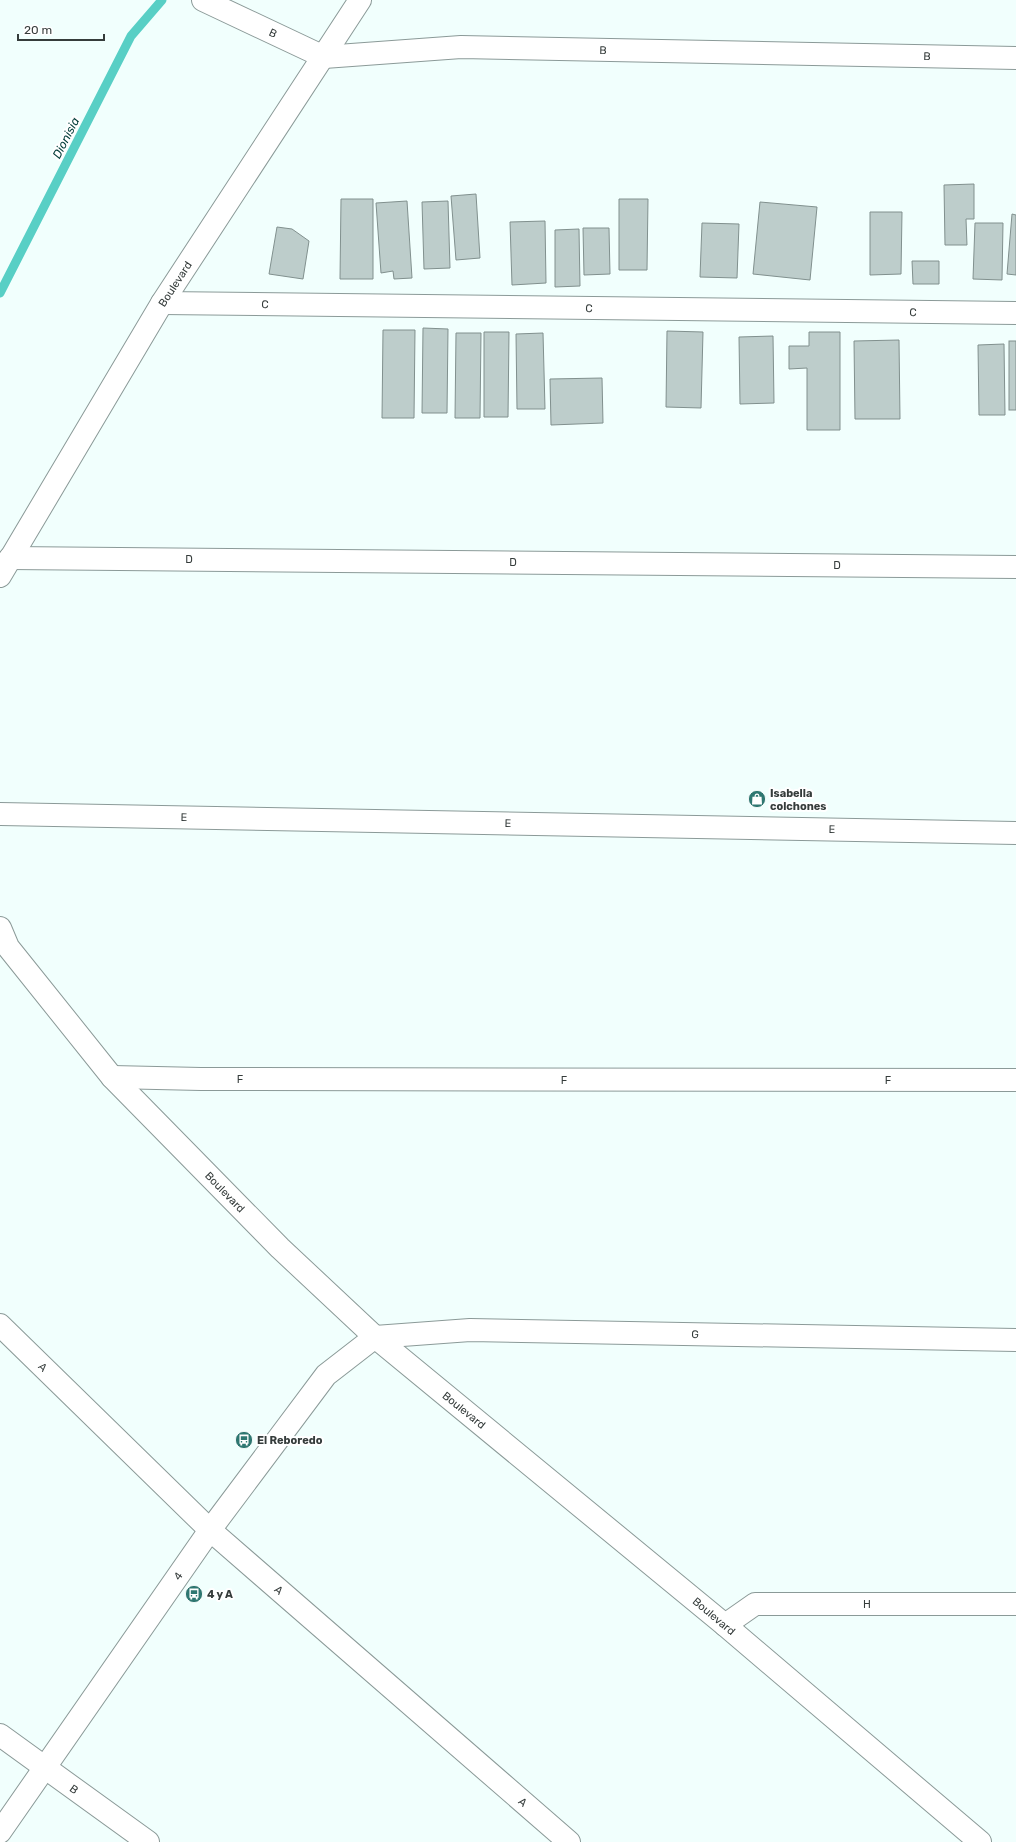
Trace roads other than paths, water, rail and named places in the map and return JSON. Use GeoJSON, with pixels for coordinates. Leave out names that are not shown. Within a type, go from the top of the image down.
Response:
{"type":"FeatureCollection","features":[{"type":"Feature","properties":{"kind":"street","name":"B"},"geometry":{"type":"LineString","coordinates":[[203,0],[324,57],[461,47],[1016,58]]}},
{"type":"Feature","properties":{"kind":"street","name":"Boulevard"},"geometry":{"type":"LineString","coordinates":[[5,567],[162,303],[360,0]]}},
{"type":"Feature","properties":{"kind":"street","name":"C"},"geometry":{"type":"LineString","coordinates":[[162,303],[1016,313]]}},
{"type":"Feature","properties":{"kind":"street","name":"D"},"geometry":{"type":"LineString","coordinates":[[5,567],[1016,567]]}},
{"type":"Feature","properties":{"kind":"street","name":"E"},"geometry":{"type":"LineString","coordinates":[[0,814],[1016,833]]}},
{"type":"Feature","properties":{"kind":"street","name":"Boulevard"},"geometry":{"type":"LineString","coordinates":[[3,944],[112,1077],[280,1248],[375,1337],[725,1626],[980,1842]]}},
{"type":"Feature","properties":{"kind":"street","name":"F"},"geometry":{"type":"LineString","coordinates":[[112,1077],[201,1079],[1016,1080]]}},
{"type":"Feature","properties":{"kind":"street","name":"A"},"geometry":{"type":"LineString","coordinates":[[0,1325],[210,1530],[569,1842]]}},
{"type":"Feature","properties":{"kind":"street","name":"G"},"geometry":{"type":"LineString","coordinates":[[375,1337],[470,1330],[1016,1340]]}},
{"type":"Feature","properties":{"kind":"street","name":"4"},"geometry":{"type":"LineString","coordinates":[[0,1832],[210,1530],[326,1376],[375,1337]]}},
{"type":"Feature","properties":{"kind":"street","name":"H"},"geometry":{"type":"LineString","coordinates":[[725,1626],[755,1604],[1016,1604]]}},
{"type":"Feature","properties":{"kind":"street","name":"B"},"geometry":{"type":"LineString","coordinates":[[0,1735],[148,1842]]}},
{"type":"Feature","properties":{"kind":"waterway","name":"Dionisia"},"geometry":{"type":"LineString","coordinates":[[0,293],[131,36],[162,0]]}},
{"type":"Feature","properties":{"kind":"place","name":"Isabella colchones"},"geometry":{"type":"Point","coordinates":[757,799]}},
{"type":"Feature","properties":{"kind":"place","name":"El Reboredo"},"geometry":{"type":"Point","coordinates":[244,1440]}},
{"type":"Feature","properties":{"kind":"place","name":"4 y A"},"geometry":{"type":"Point","coordinates":[194,1594]}}]}
